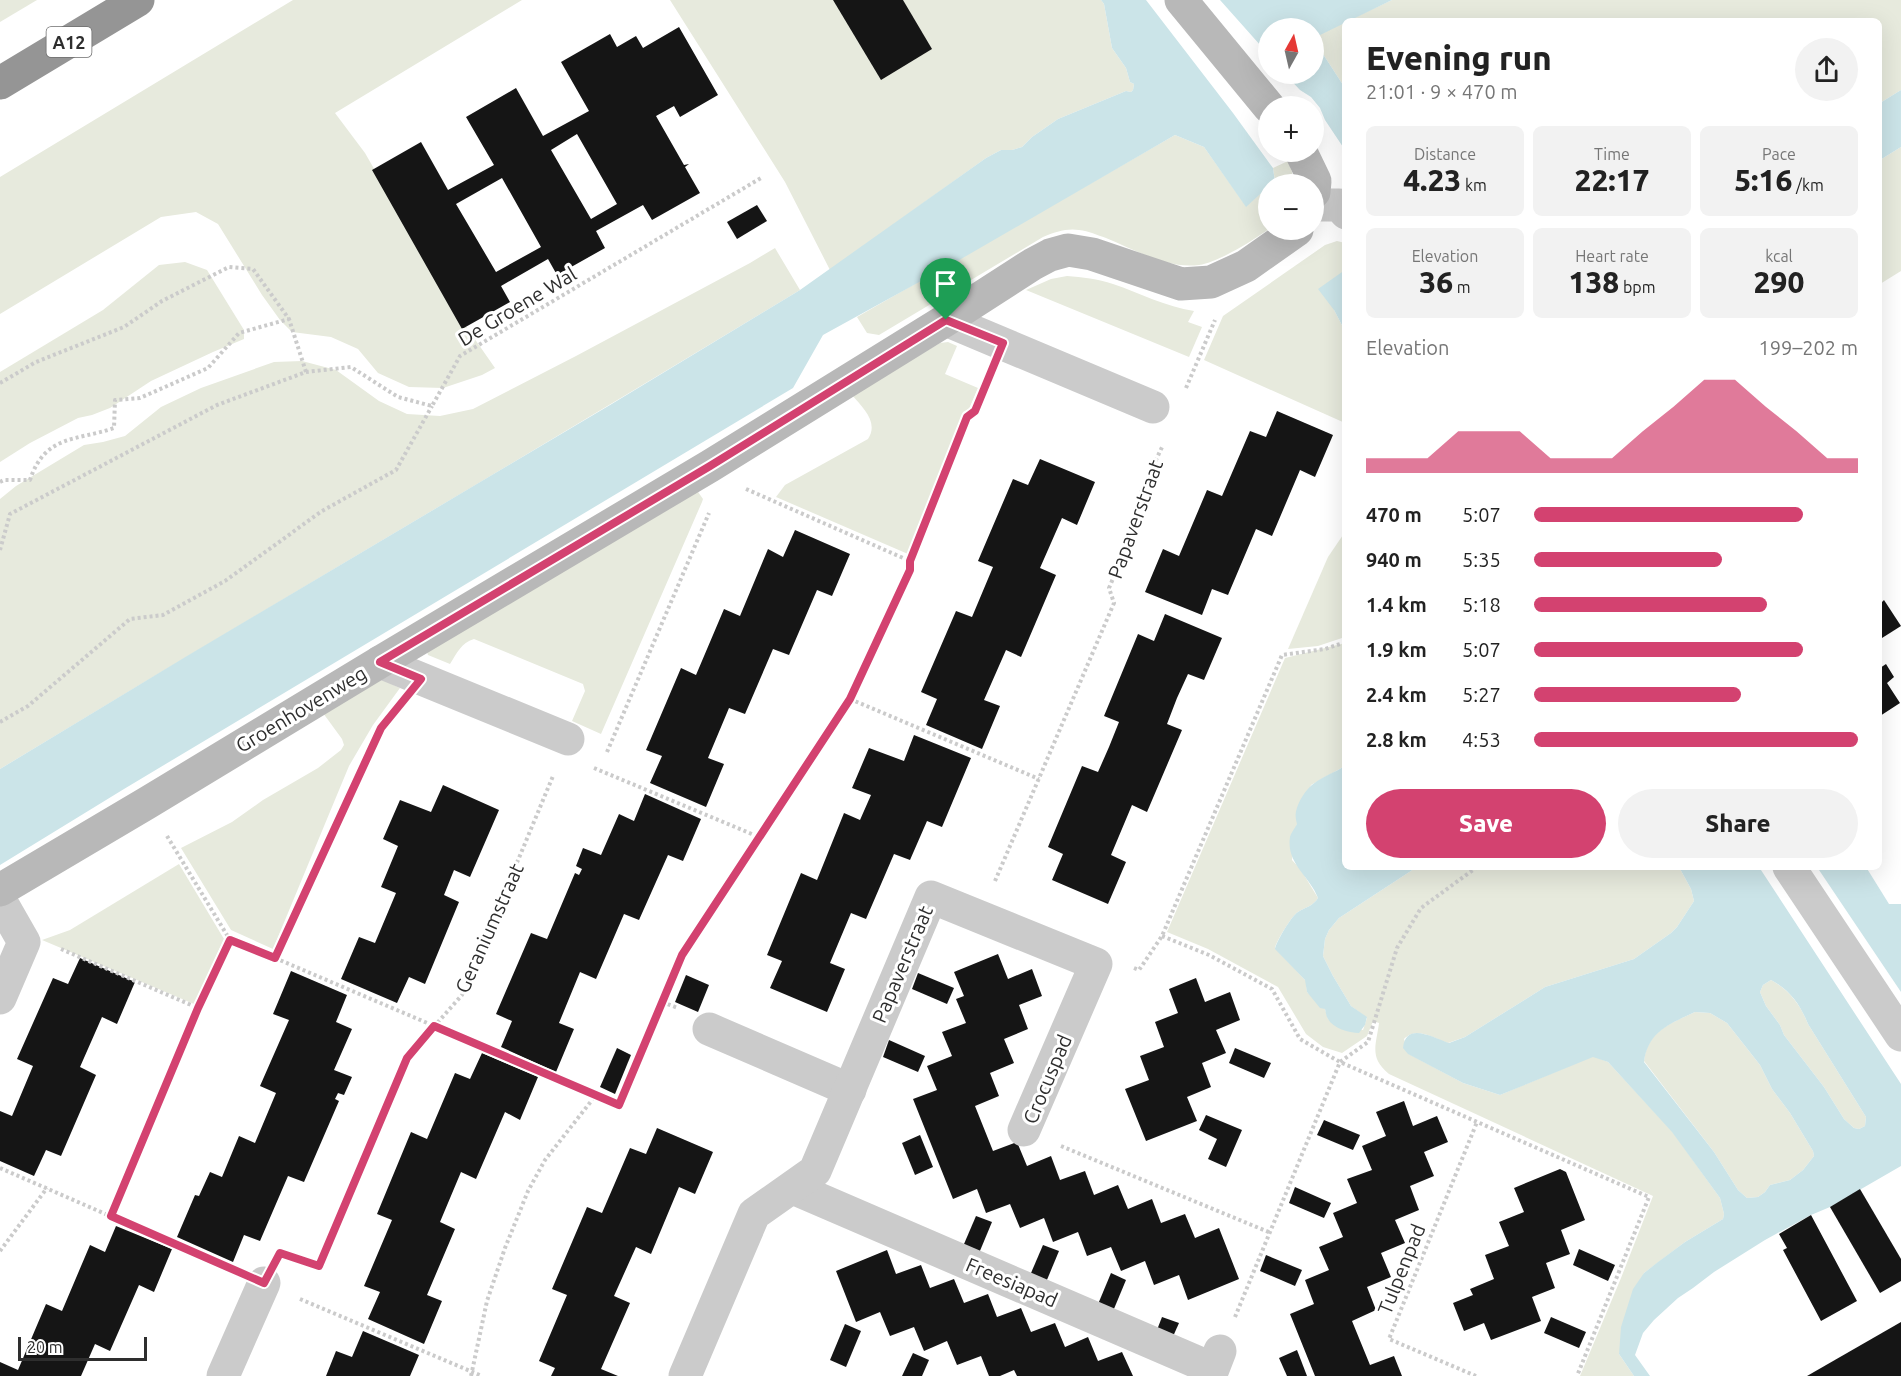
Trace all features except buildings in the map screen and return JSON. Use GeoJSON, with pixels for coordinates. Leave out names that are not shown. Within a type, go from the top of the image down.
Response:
{"type":"FeatureCollection","features":[{"type":"Feature","properties":{"kind":"highway","name":"A12"},"geometry":{"type":"LineString","coordinates":[[0,83],[138,0]]}},
{"type":"Feature","properties":{"kind":"street"},"geometry":{"type":"LineString","coordinates":[[1181,0],[1260,96]]}},
{"type":"Feature","properties":{"kind":"street"},"geometry":{"type":"LineString","coordinates":[[1324,205],[1339,205],[1342,208]]}},
{"type":"Feature","properties":{"kind":"street","name":"Groenhovenweg"},"geometry":{"type":"LineString","coordinates":[[0,890],[380,662],[715,476],[946,320],[1050,255],[1068,250],[1092,254],[1181,284],[1211,282],[1246,266],[1283,240]]}},
{"type":"Feature","properties":{"kind":"street"},"geometry":{"type":"LineString","coordinates":[[946,320],[1003,343],[1168,402]]}},
{"type":"Feature","properties":{"kind":"street"},"geometry":{"type":"LineString","coordinates":[[380,662],[565,746]]}},
{"type":"Feature","properties":{"kind":"street"},"geometry":{"type":"LineString","coordinates":[[1791,870],[1901,1035]]}},
{"type":"Feature","properties":{"kind":"street","name":"Papaverstraat"},"geometry":{"type":"LineString","coordinates":[[685,1376],[754,1214],[814,1171],[931,897],[980,917]]}},
{"type":"Feature","properties":{"kind":"street"},"geometry":{"type":"LineString","coordinates":[[0,900],[24,942],[0,998]]}},
{"type":"Feature","properties":{"kind":"street"},"geometry":{"type":"LineString","coordinates":[[980,917],[1096,964]]}},
{"type":"Feature","properties":{"kind":"street","name":"Crocuspad"},"geometry":{"type":"LineString","coordinates":[[1024,1130],[1096,964]]}},
{"type":"Feature","properties":{"kind":"street"},"geometry":{"type":"LineString","coordinates":[[709,1029],[850,1090]]}},
{"type":"Feature","properties":{"kind":"street","name":"Freesiapad"},"geometry":{"type":"LineString","coordinates":[[793,1188],[1213,1369],[1220,1351]]}},
{"type":"Feature","properties":{"kind":"street"},"geometry":{"type":"LineString","coordinates":[[222,1376],[264,1283]]}},
{"type":"Feature","properties":{"kind":"path","name":"De Groene Wal"},"geometry":{"type":"LineString","coordinates":[[0,722],[28,706],[130,619],[163,615],[225,581],[322,511],[396,470],[460,356],[761,178]]}},
{"type":"Feature","properties":{"kind":"path"},"geometry":{"type":"LineString","coordinates":[[0,383],[36,362],[124,327],[162,301],[229,267],[253,269],[289,320],[306,372]]}},
{"type":"Feature","properties":{"kind":"path"},"geometry":{"type":"LineString","coordinates":[[1168,402],[1218,312],[1211,282]]}},
{"type":"Feature","properties":{"kind":"path"},"geometry":{"type":"LineString","coordinates":[[0,482],[30,480],[35,465],[51,448],[70,438],[114,428],[115,400],[140,398],[208,368],[238,333],[289,320]]}},
{"type":"Feature","properties":{"kind":"path"},"geometry":{"type":"LineString","coordinates":[[147,803],[230,940],[619,1105],[682,955],[850,699],[910,570],[910,561],[967,417],[975,411],[1003,343]]}},
{"type":"Feature","properties":{"kind":"path"},"geometry":{"type":"LineString","coordinates":[[0,550],[10,514],[217,405],[306,372],[351,367],[398,397],[432,406]]}},
{"type":"Feature","properties":{"kind":"path","name":"Papaverstraat"},"geometry":{"type":"LineString","coordinates":[[980,917],[1114,603],[1109,588],[1144,505],[1141,492],[1165,439]]}},
{"type":"Feature","properties":{"kind":"path"},"geometry":{"type":"LineString","coordinates":[[565,746],[607,753],[715,476],[910,561]]}},
{"type":"Feature","properties":{"kind":"path"},"geometry":{"type":"LineString","coordinates":[[1096,964],[1114,960],[1139,970],[1162,936],[1282,655],[1325,649],[1342,643]]}},
{"type":"Feature","properties":{"kind":"path"},"geometry":{"type":"LineString","coordinates":[[275,958],[381,728],[421,679]]}},
{"type":"Feature","properties":{"kind":"path"},"geometry":{"type":"LineString","coordinates":[[850,699],[1039,779]]}},
{"type":"Feature","properties":{"kind":"path"},"geometry":{"type":"LineString","coordinates":[[565,746],[759,837]]}},
{"type":"Feature","properties":{"kind":"path","name":"Geraniumstraat"},"geometry":{"type":"LineString","coordinates":[[264,1283],[280,1253],[319,1266],[407,1058],[462,995],[526,846],[565,746]]}},
{"type":"Feature","properties":{"kind":"path"},"geometry":{"type":"LineString","coordinates":[[1220,1351],[1271,1233],[1340,1062],[1368,1042],[1397,948],[1421,908],[1473,870]]}},
{"type":"Feature","properties":{"kind":"path"},"geometry":{"type":"LineString","coordinates":[[1162,936],[1209,955],[1272,989],[1299,1039],[1340,1062],[1649,1197],[1577,1376]]}},
{"type":"Feature","properties":{"kind":"path"},"geometry":{"type":"LineString","coordinates":[[24,942],[36,939],[198,1008]]}},
{"type":"Feature","properties":{"kind":"path"},"geometry":{"type":"LineString","coordinates":[[111,1216],[198,1008],[230,940]]}},
{"type":"Feature","properties":{"kind":"path"},"geometry":{"type":"LineString","coordinates":[[472,1374],[487,1301],[528,1191],[545,1160],[596,1095]]}},
{"type":"Feature","properties":{"kind":"path","name":"Tulpenpad"},"geometry":{"type":"LineString","coordinates":[[1476,1376],[1389,1339],[1477,1122]]}},
{"type":"Feature","properties":{"kind":"path","name":"Crocuspad"},"geometry":{"type":"LineString","coordinates":[[1024,1130],[1271,1233]]}},
{"type":"Feature","properties":{"kind":"path"},"geometry":{"type":"LineString","coordinates":[[0,1168],[472,1374],[482,1376]]}},
{"type":"Feature","properties":{"kind":"path"},"geometry":{"type":"LineString","coordinates":[[0,1251],[47,1188]]}},
{"type":"Feature","properties":{"kind":"shaded area"},"geometry":{"type":"Polygon","coordinates":[[[0,0],[37,0],[0,22],[0,0]]]}},
{"type":"Feature","properties":{"kind":"shaded area"},"geometry":{"type":"Polygon","coordinates":[[[293,0],[522,0],[335,113],[365,153],[458,315],[495,368],[482,375],[443,388],[409,387],[378,373],[358,349],[331,337],[292,332],[262,295],[218,224],[196,212],[161,217],[0,314],[0,177],[293,0]]]}},
{"type":"Feature","properties":{"kind":"shaded area"},"geometry":{"type":"Polygon","coordinates":[[[670,0],[1101,0],[1104,4],[1112,48],[1126,68],[1130,82],[1134,84],[1133,90],[1058,119],[1022,147],[1001,150],[986,158],[830,270],[785,182],[670,0]]]}},
{"type":"Feature","properties":{"kind":"shaded area"},"geometry":{"type":"Polygon","coordinates":[[[1392,0],[1901,0],[1901,90],[1882,102],[1882,18],[1353,18],[1392,0]]]}},
{"type":"Feature","properties":{"kind":"shaded area"},"geometry":{"type":"Polygon","coordinates":[[[1342,23],[1342,83],[1324,56],[1324,32],[1342,23]]]}},
{"type":"Feature","properties":{"kind":"shaded area"},"geometry":{"type":"Polygon","coordinates":[[[1175,135],[1204,147],[1246,206],[1258,196],[1258,236],[1207,263],[1175,264],[1151,258],[1090,232],[1061,231],[1043,237],[879,335],[867,333],[857,317],[1175,135]]]}},
{"type":"Feature","properties":{"kind":"shaded area"},"geometry":{"type":"Polygon","coordinates":[[[1901,147],[1901,271],[1882,283],[1882,159],[1901,147]]]}},
{"type":"Feature","properties":{"kind":"shaded area"},"geometry":{"type":"Polygon","coordinates":[[[1288,162],[1292,174],[1274,174],[1273,168],[1288,162]]]}},
{"type":"Feature","properties":{"kind":"shaded area"},"geometry":{"type":"Polygon","coordinates":[[[1337,241],[1342,242],[1342,282],[1334,310],[1342,325],[1342,422],[1204,360],[1223,316],[1325,245],[1337,241]]]}},
{"type":"Feature","properties":{"kind":"shaded area"},"geometry":{"type":"Polygon","coordinates":[[[775,248],[800,290],[0,769],[0,499],[16,486],[84,445],[125,436],[161,407],[201,388],[274,362],[302,361],[336,370],[379,401],[407,414],[440,416],[473,409],[775,248]]]}},
{"type":"Feature","properties":{"kind":"shaded area"},"geometry":{"type":"Polygon","coordinates":[[[185,262],[207,270],[244,330],[244,339],[151,381],[110,408],[78,418],[30,443],[0,462],[0,372],[103,310],[159,265],[185,262]]]}},
{"type":"Feature","properties":{"kind":"shaded area"},"geometry":{"type":"Polygon","coordinates":[[[1067,276],[1107,282],[1163,303],[1194,311],[1188,322],[1202,327],[1189,357],[1026,290],[1051,279],[1067,276]]]}},
{"type":"Feature","properties":{"kind":"shaded area"},"geometry":{"type":"Polygon","coordinates":[[[948,342],[957,346],[945,374],[978,388],[969,409],[963,412],[908,554],[776,497],[785,485],[868,439],[872,427],[871,421],[852,395],[940,343],[948,342]]]}},
{"type":"Feature","properties":{"kind":"shaded area"},"geometry":{"type":"Polygon","coordinates":[[[696,489],[703,499],[702,502],[601,734],[572,721],[585,691],[583,684],[474,639],[457,652],[450,664],[428,655],[427,652],[696,489]]]}},
{"type":"Feature","properties":{"kind":"shaded area"},"geometry":{"type":"Polygon","coordinates":[[[1342,536],[1342,638],[1318,646],[1288,649],[1328,557],[1342,536]]]}},
{"type":"Feature","properties":{"kind":"shaded area"},"geometry":{"type":"Polygon","coordinates":[[[1342,644],[1342,768],[1311,785],[1296,827],[1292,860],[1318,898],[1312,905],[1295,914],[1275,948],[1306,981],[1307,992],[1325,1009],[1328,1019],[1363,1030],[1367,1018],[1351,1006],[1323,956],[1325,939],[1329,930],[1339,918],[1412,870],[1681,870],[1691,889],[1694,901],[1677,927],[1634,959],[1545,987],[1465,1037],[1448,1043],[1420,1033],[1414,1033],[1404,1039],[1409,1054],[1463,1083],[1500,1095],[1593,1056],[1608,1062],[1672,1131],[1720,1198],[1723,1219],[1685,1242],[1644,1273],[1619,1354],[1634,1376],[1580,1376],[1653,1196],[1389,1074],[1379,1062],[1375,1051],[1379,1023],[1373,1021],[1367,1036],[1342,1053],[1323,1047],[1306,1034],[1278,987],[1208,949],[1167,932],[1285,658],[1342,644]]]}},
{"type":"Feature","properties":{"kind":"shaded area"},"geometry":{"type":"Polygon","coordinates":[[[383,680],[400,688],[373,725],[349,766],[273,949],[231,930],[181,848],[232,822],[263,800],[318,768],[341,750],[344,745],[342,739],[323,713],[377,681],[383,680]]]}},
{"type":"Feature","properties":{"kind":"shaded area"},"geometry":{"type":"Polygon","coordinates":[[[179,864],[224,939],[194,1004],[42,940],[70,930],[179,864]]]}},
{"type":"Feature","properties":{"kind":"shaded area"},"geometry":{"type":"Polygon","coordinates":[[[1771,980],[1789,993],[1798,1004],[1866,1117],[1865,1126],[1859,1129],[1854,1128],[1844,1119],[1824,1087],[1784,1035],[1760,992],[1763,985],[1771,980]]]}},
{"type":"Feature","properties":{"kind":"shaded area"},"geometry":{"type":"Polygon","coordinates":[[[1695,1012],[1710,1013],[1727,1023],[1760,1065],[1772,1089],[1813,1151],[1814,1156],[1803,1170],[1790,1180],[1770,1185],[1758,1197],[1747,1198],[1738,1190],[1714,1152],[1644,1061],[1646,1050],[1655,1035],[1695,1012]]]}},
{"type":"Feature","properties":{"kind":"water"},"geometry":{"type":"Polygon","coordinates":[[[1101,0],[1146,0],[1258,147],[1258,162],[1269,162],[1273,168],[1274,174],[1258,174],[1258,196],[1246,207],[1204,147],[1175,135],[961,259],[823,335],[793,388],[0,865],[0,769],[800,290],[986,158],[1001,150],[1022,147],[1058,119],[1126,91],[1131,92],[1134,84],[1130,82],[1126,68],[1112,48],[1104,4],[1101,0]]]}},
{"type":"Feature","properties":{"kind":"water"},"geometry":{"type":"Polygon","coordinates":[[[1220,0],[1392,0],[1355,18],[1342,18],[1342,24],[1324,33],[1324,18],[1258,18],[1258,43],[1220,0]]]}},
{"type":"Feature","properties":{"kind":"water"},"geometry":{"type":"Polygon","coordinates":[[[1324,56],[1342,83],[1342,146],[1324,118],[1324,96],[1309,96],[1294,84],[1324,84],[1324,56]]]}},
{"type":"Feature","properties":{"kind":"water"},"geometry":{"type":"Polygon","coordinates":[[[1901,90],[1901,147],[1882,159],[1882,102],[1901,90]]]}},
{"type":"Feature","properties":{"kind":"water"},"geometry":{"type":"Polygon","coordinates":[[[1342,272],[1342,325],[1334,310],[1318,289],[1342,272]]]}},
{"type":"Feature","properties":{"kind":"water"},"geometry":{"type":"Polygon","coordinates":[[[1342,768],[1342,870],[1412,870],[1339,918],[1325,939],[1323,956],[1333,976],[1351,1006],[1367,1017],[1359,1033],[1342,1029],[1330,1022],[1325,1009],[1320,1008],[1307,992],[1305,980],[1275,949],[1292,918],[1318,898],[1295,862],[1290,837],[1297,824],[1296,814],[1302,797],[1323,777],[1342,768]]]}},
{"type":"Feature","properties":{"kind":"water"},"geometry":{"type":"Polygon","coordinates":[[[1681,870],[1761,870],[1901,1084],[1901,1166],[1830,1207],[1765,1240],[1678,1298],[1643,1333],[1635,1355],[1650,1376],[1634,1376],[1619,1354],[1621,1327],[1633,1289],[1644,1273],[1658,1262],[1723,1219],[1720,1198],[1672,1132],[1608,1062],[1593,1057],[1500,1095],[1463,1083],[1408,1054],[1403,1048],[1409,1035],[1415,1033],[1449,1043],[1465,1037],[1545,987],[1634,959],[1671,933],[1694,901],[1691,889],[1681,870]],[[1771,980],[1763,985],[1760,992],[1766,1006],[1844,1119],[1854,1128],[1859,1129],[1865,1126],[1866,1117],[1808,1024],[1802,1010],[1784,988],[1771,980]],[[1695,1012],[1662,1030],[1650,1043],[1644,1062],[1714,1152],[1738,1190],[1747,1198],[1758,1197],[1770,1185],[1790,1180],[1803,1170],[1814,1156],[1813,1151],[1772,1089],[1760,1065],[1727,1023],[1710,1013],[1695,1012]]]}},
{"type":"Feature","properties":{"kind":"water"},"geometry":{"type":"Polygon","coordinates":[[[1819,870],[1868,870],[1889,904],[1901,904],[1901,992],[1819,870]]]}},
{"type":"Feature","properties":{"kind":"route"},"geometry":{"type":"LineString","coordinates":[[946,320],[1003,343],[975,411],[967,417],[910,561],[910,570],[850,699],[682,955],[619,1105],[434,1026],[407,1058],[319,1266],[280,1253],[264,1283],[111,1216],[198,1008],[230,940],[275,958],[381,728],[421,679],[380,662],[710,466],[946,320]]}}]}
